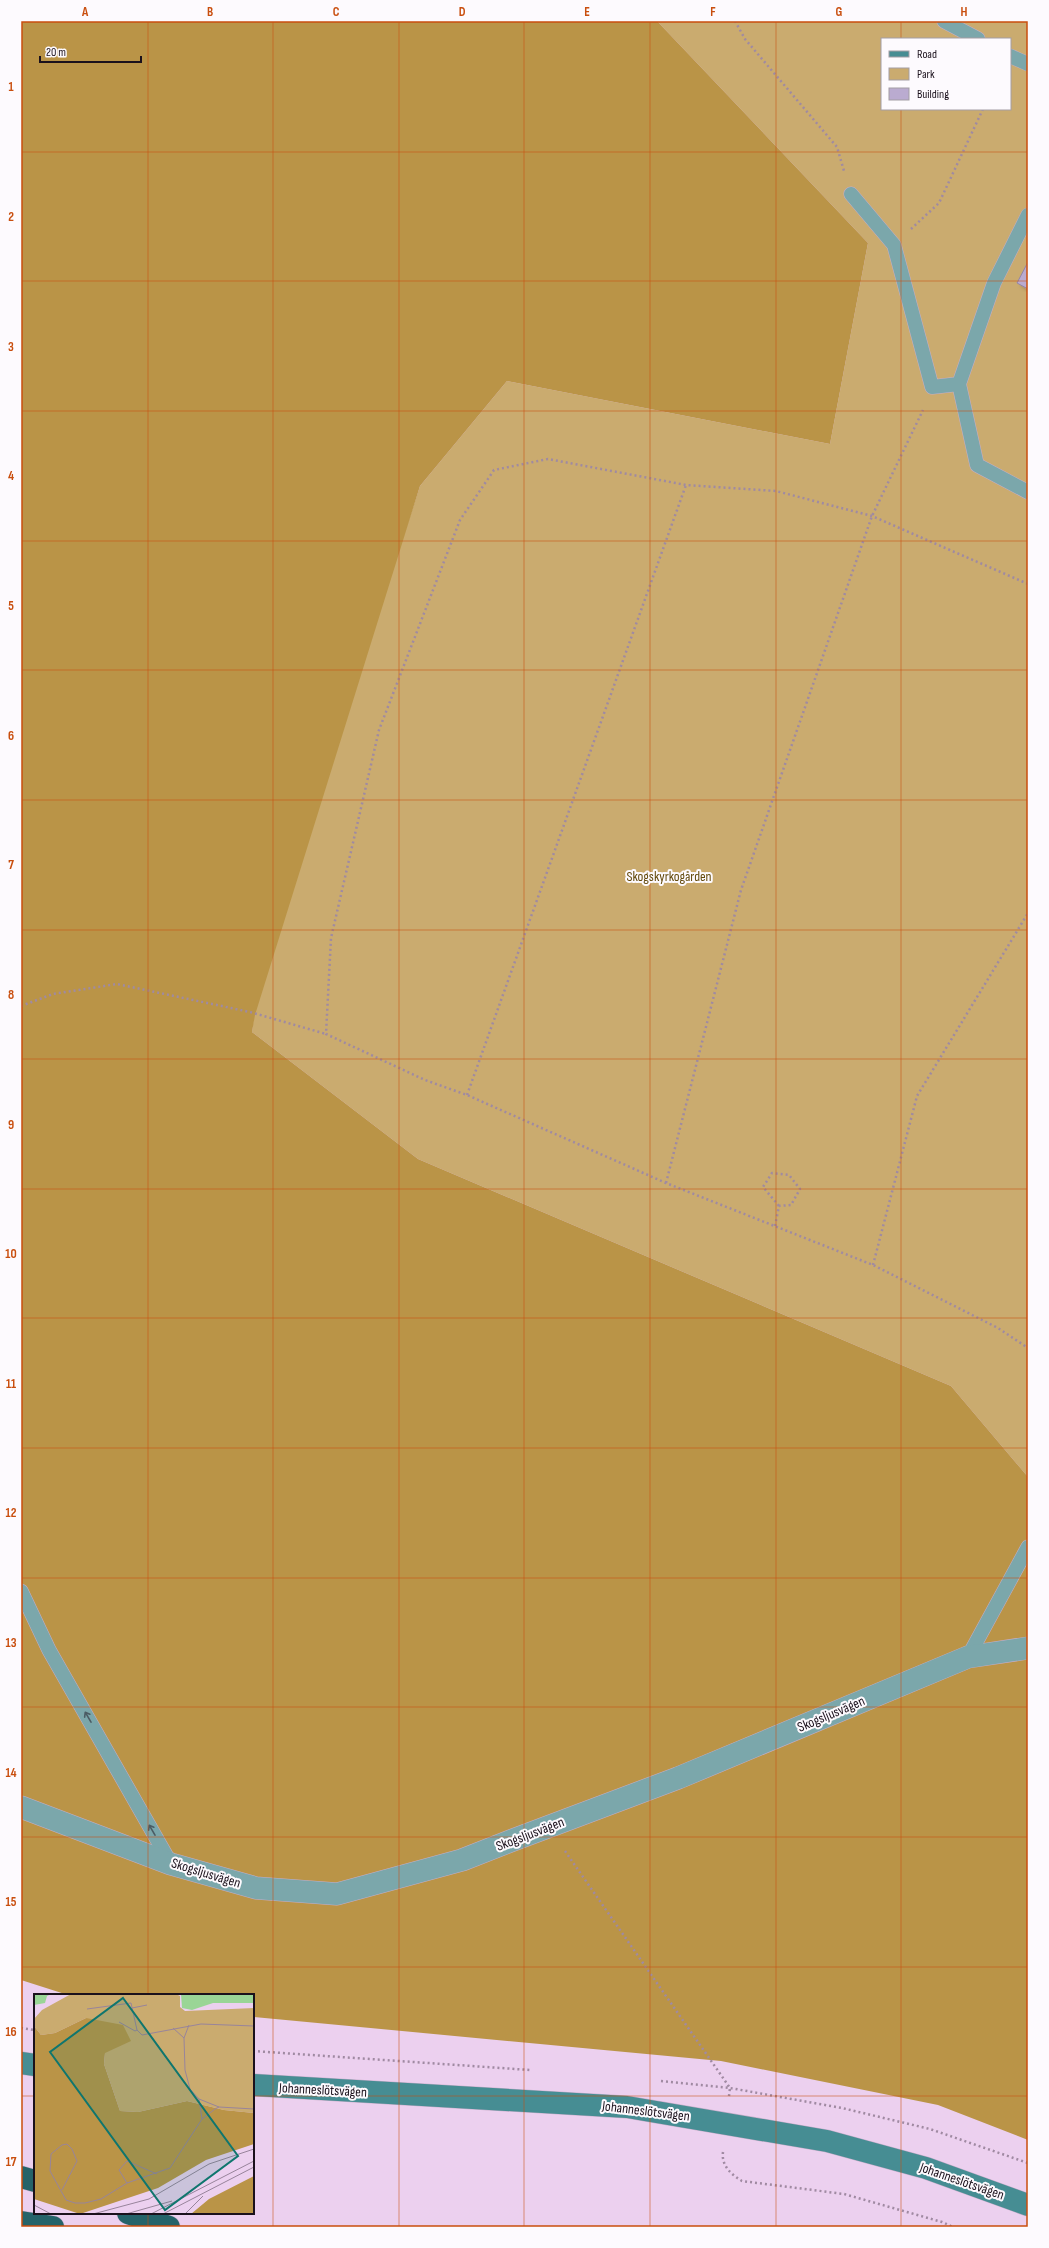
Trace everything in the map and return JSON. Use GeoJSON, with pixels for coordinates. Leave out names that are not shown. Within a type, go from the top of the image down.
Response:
{"type":"FeatureCollection","features":[{"type":"Feature","properties":{"kind":"highway"},"geometry":{"type":"LineString","coordinates":[[21,2176],[34,2181]]}},
{"type":"Feature","properties":{"kind":"highway"},"geometry":{"type":"LineString","coordinates":[[131,2214],[169,2227]]}},
{"type":"Feature","properties":{"kind":"highway"},"geometry":{"type":"LineString","coordinates":[[21,2222],[53,2227]]}},
{"type":"Feature","properties":{"kind":"main road"},"geometry":{"type":"LineString","coordinates":[[21,2062],[34,2065]]}},
{"type":"Feature","properties":{"kind":"main road","name":"Johanneslötsvägen"},"geometry":{"type":"LineString","coordinates":[[254,2085],[627,2107],[726,2122],[827,2141],[919,2166],[1028,2205]]}},
{"type":"Feature","properties":{"kind":"street","name":"Skogsljusvägen"},"geometry":{"type":"LineString","coordinates":[[21,1807],[172,1864],[256,1888],[338,1894],[462,1860],[678,1778],[968,1657],[1028,1648]]}},
{"type":"Feature","properties":{"kind":"lane"},"geometry":{"type":"LineString","coordinates":[[944,21],[976,38]]}},
{"type":"Feature","properties":{"kind":"lane"},"geometry":{"type":"LineString","coordinates":[[1011,56],[1028,64]]}},
{"type":"Feature","properties":{"kind":"lane"},"geometry":{"type":"LineString","coordinates":[[851,194],[894,246],[932,387],[959,384]]}},
{"type":"Feature","properties":{"kind":"lane"},"geometry":{"type":"LineString","coordinates":[[1028,215],[994,283],[959,384],[977,465],[1028,492]]}},
{"type":"Feature","properties":{"kind":"lane"},"geometry":{"type":"LineString","coordinates":[[968,1657],[1028,1547]]}},
{"type":"Feature","properties":{"kind":"lane"},"geometry":{"type":"LineString","coordinates":[[21,1591],[49,1650],[172,1864]]}},
{"type":"Feature","properties":{"kind":"path"},"geometry":{"type":"LineString","coordinates":[[735,21],[745,39],[837,147],[851,194]]}},
{"type":"Feature","properties":{"kind":"path"},"geometry":{"type":"LineString","coordinates":[[894,246],[939,203],[983,110]]}},
{"type":"Feature","properties":{"kind":"path"},"geometry":{"type":"LineString","coordinates":[[666,1183],[741,890],[872,516],[920,417],[932,387]]}},
{"type":"Feature","properties":{"kind":"path"},"geometry":{"type":"LineString","coordinates":[[326,1034],[331,938],[379,730],[460,520],[494,470],[548,459],[686,485],[776,491],[872,516],[1028,584]]}},
{"type":"Feature","properties":{"kind":"path"},"geometry":{"type":"LineString","coordinates":[[467,1095],[686,485]]}},
{"type":"Feature","properties":{"kind":"path"},"geometry":{"type":"LineString","coordinates":[[873,1265],[917,1096],[1028,912]]}},
{"type":"Feature","properties":{"kind":"path"},"geometry":{"type":"LineString","coordinates":[[21,1006],[53,994],[117,984],[250,1012],[326,1034],[425,1080],[467,1095],[666,1183],[873,1265],[998,1328],[1028,1348]]}},
{"type":"Feature","properties":{"kind":"path"},"geometry":{"type":"LineString","coordinates":[[772,1173],[789,1175],[800,1189],[791,1205],[779,1206],[763,1187],[772,1173]]}},
{"type":"Feature","properties":{"kind":"path"},"geometry":{"type":"LineString","coordinates":[[775,1226],[779,1206]]}},
{"type":"Feature","properties":{"kind":"path"},"geometry":{"type":"LineString","coordinates":[[549,1827],[730,2088],[722,2156],[729,2171],[742,2181],[844,2194],[942,2222],[953,2227]]}},
{"type":"Feature","properties":{"kind":"path"},"geometry":{"type":"LineString","coordinates":[[21,2028],[34,2030]]}},
{"type":"Feature","properties":{"kind":"path"},"geometry":{"type":"LineString","coordinates":[[730,2088],[842,2108],[930,2129],[1028,2163]]}},
{"type":"Feature","properties":{"kind":"green space","name":"Skogskyrkogården"},"geometry":{"type":"Polygon","coordinates":[[[657,21],[1028,21],[1028,1477],[951,1386],[418,1159],[252,1032],[259,976],[420,486],[507,381],[830,444],[868,243],[657,21]]]}},
{"type":"Feature","properties":{"kind":"shaded area"},"geometry":{"type":"Polygon","coordinates":[[[21,21],[657,21],[868,243],[830,444],[507,381],[420,486],[255,1015],[252,1032],[418,1159],[951,1386],[1028,1477],[1028,2140],[938,2105],[721,2061],[254,2017],[254,1994],[65,1994],[21,1980],[21,21]]]}},
{"type":"Feature","properties":{"kind":"building"},"geometry":{"type":"Polygon","coordinates":[[[1028,262],[1028,289],[1017,283],[1028,262]]]}}]}
